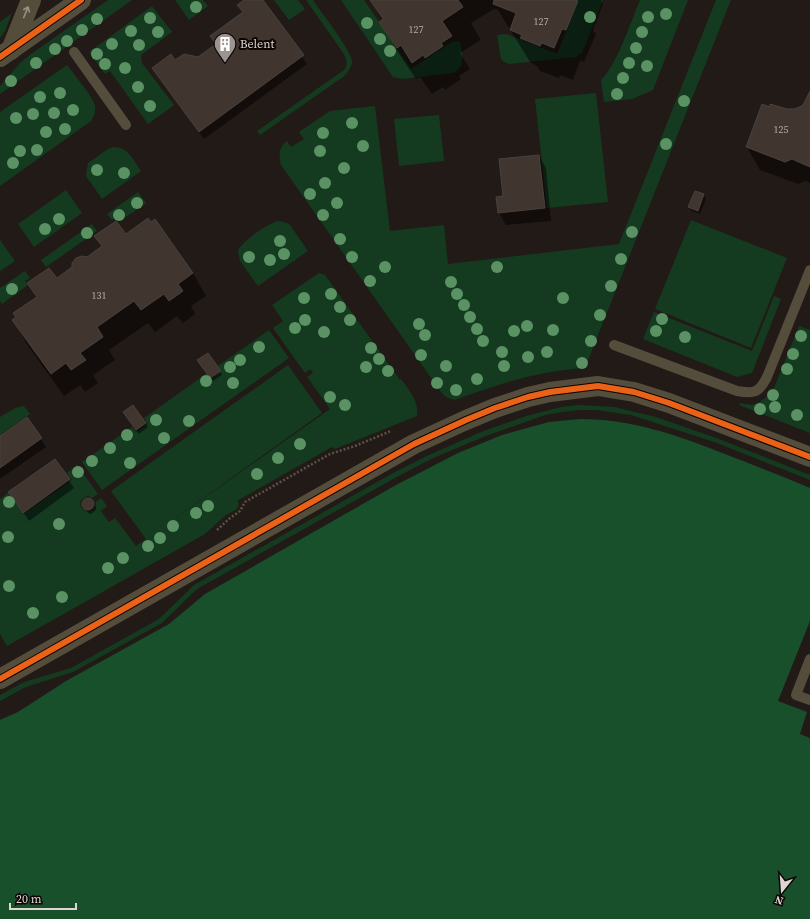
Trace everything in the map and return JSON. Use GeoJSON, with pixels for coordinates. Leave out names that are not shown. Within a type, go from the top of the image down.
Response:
{"type":"FeatureCollection","features":[{"type":"Feature","properties":{"kind":"street"},"geometry":{"type":"LineString","coordinates":[[5,53],[31,0]]}},
{"type":"Feature","properties":{"kind":"street"},"geometry":{"type":"LineString","coordinates":[[5,53],[81,0]]}},
{"type":"Feature","properties":{"kind":"street"},"geometry":{"type":"LineString","coordinates":[[0,679],[414,444],[473,417],[528,396],[598,386],[634,392],[669,403],[810,457]]}},
{"type":"Feature","properties":{"kind":"lane"},"geometry":{"type":"LineString","coordinates":[[74,52],[126,125]]}},
{"type":"Feature","properties":{"kind":"lane"},"geometry":{"type":"LineString","coordinates":[[614,345],[737,391],[746,393],[757,392],[763,386],[767,377],[810,270]]}},
{"type":"Feature","properties":{"kind":"lane"},"geometry":{"type":"LineString","coordinates":[[810,659],[796,695],[810,700]]}},
{"type":"Feature","properties":{"kind":"path"},"geometry":{"type":"LineString","coordinates":[[214,532],[229,518],[240,512],[245,502],[330,454],[355,446],[396,429]]}},
{"type":"Feature","properties":{"kind":"green space"},"geometry":{"type":"Polygon","coordinates":[[[108,0],[132,0],[0,94],[0,86],[21,62],[108,0]]]}},
{"type":"Feature","properties":{"kind":"green space"},"geometry":{"type":"Polygon","coordinates":[[[175,0],[203,0],[208,6],[189,20],[175,0]]]}},
{"type":"Feature","properties":{"kind":"green space"},"geometry":{"type":"Polygon","coordinates":[[[274,0],[298,0],[305,9],[289,20],[274,0]]]}},
{"type":"Feature","properties":{"kind":"green space"},"geometry":{"type":"Polygon","coordinates":[[[306,0],[313,0],[335,30],[350,56],[352,61],[351,65],[343,77],[260,135],[257,131],[344,70],[347,64],[344,54],[306,0]]]}},
{"type":"Feature","properties":{"kind":"green space"},"geometry":{"type":"Polygon","coordinates":[[[341,0],[364,0],[411,69],[452,42],[460,41],[462,50],[462,64],[460,68],[452,73],[402,79],[393,77],[341,0]]]}},
{"type":"Feature","properties":{"kind":"green space"},"geometry":{"type":"Polygon","coordinates":[[[579,0],[603,0],[582,53],[576,57],[509,64],[501,59],[497,35],[506,34],[557,54],[579,0]]]}},
{"type":"Feature","properties":{"kind":"green space"},"geometry":{"type":"Polygon","coordinates":[[[640,0],[688,0],[653,90],[632,99],[604,102],[601,80],[613,64],[618,54],[640,0]]]}},
{"type":"Feature","properties":{"kind":"green space"},"geometry":{"type":"Polygon","coordinates":[[[716,0],[731,0],[585,368],[534,375],[454,400],[446,397],[281,165],[280,155],[282,146],[287,141],[291,147],[304,139],[299,132],[330,111],[375,106],[390,231],[444,225],[448,264],[619,244],[716,0]]]}},
{"type":"Feature","properties":{"kind":"green space"},"geometry":{"type":"Polygon","coordinates":[[[152,6],[172,32],[141,55],[142,63],[174,105],[148,124],[110,71],[105,74],[89,52],[152,6]]]}},
{"type":"Feature","properties":{"kind":"green space"},"geometry":{"type":"Polygon","coordinates":[[[12,13],[5,31],[0,38],[0,22],[12,13]]]}},
{"type":"Feature","properties":{"kind":"green space"},"geometry":{"type":"Polygon","coordinates":[[[67,65],[94,102],[95,110],[91,121],[0,186],[0,112],[67,65]]]}},
{"type":"Feature","properties":{"kind":"green space"},"geometry":{"type":"Polygon","coordinates":[[[596,93],[608,202],[547,208],[535,99],[596,93]]]}},
{"type":"Feature","properties":{"kind":"green space"},"geometry":{"type":"Polygon","coordinates":[[[439,115],[444,161],[399,166],[394,119],[439,115]]]}},
{"type":"Feature","properties":{"kind":"green space"},"geometry":{"type":"Polygon","coordinates":[[[113,147],[118,147],[127,152],[141,171],[102,199],[86,176],[88,163],[113,147]]]}},
{"type":"Feature","properties":{"kind":"green space"},"geometry":{"type":"Polygon","coordinates":[[[66,190],[82,213],[34,247],[18,224],[66,190]]]}},
{"type":"Feature","properties":{"kind":"green space"},"geometry":{"type":"Polygon","coordinates":[[[138,192],[146,203],[120,221],[117,217],[112,220],[107,214],[138,192]]]}},
{"type":"Feature","properties":{"kind":"green space"},"geometry":{"type":"Polygon","coordinates":[[[691,220],[787,258],[751,348],[655,309],[691,220]]]}},
{"type":"Feature","properties":{"kind":"green space"},"geometry":{"type":"Polygon","coordinates":[[[279,221],[290,225],[308,251],[258,286],[240,261],[238,251],[245,242],[256,233],[274,222],[279,221]]]}},
{"type":"Feature","properties":{"kind":"green space"},"geometry":{"type":"Polygon","coordinates":[[[92,224],[97,231],[46,267],[41,260],[92,224]]]}},
{"type":"Feature","properties":{"kind":"green space"},"geometry":{"type":"Polygon","coordinates":[[[0,240],[15,261],[0,271],[0,240]]]}},
{"type":"Feature","properties":{"kind":"green space"},"geometry":{"type":"Polygon","coordinates":[[[25,271],[30,278],[25,281],[28,285],[2,304],[0,301],[0,288],[25,271]]]}},
{"type":"Feature","properties":{"kind":"green space"},"geometry":{"type":"Polygon","coordinates":[[[319,273],[325,275],[410,392],[415,401],[417,416],[335,449],[332,447],[237,501],[239,504],[237,509],[226,515],[205,534],[7,646],[0,634],[0,499],[8,493],[23,514],[72,480],[67,473],[77,465],[98,494],[92,498],[88,496],[82,499],[80,503],[81,507],[84,510],[91,511],[95,508],[96,502],[101,498],[107,506],[101,511],[109,522],[115,518],[136,546],[146,539],[111,491],[288,365],[322,413],[160,529],[330,409],[307,377],[313,373],[310,369],[305,373],[273,328],[283,321],[272,305],[319,273]]]}},
{"type":"Feature","properties":{"kind":"green space"},"geometry":{"type":"Polygon","coordinates":[[[774,296],[781,299],[752,373],[737,377],[643,339],[654,312],[752,351],[774,296]]]}},
{"type":"Feature","properties":{"kind":"green space"},"geometry":{"type":"Polygon","coordinates":[[[799,326],[810,330],[810,433],[739,405],[740,403],[752,405],[758,403],[772,393],[799,326]]]}},
{"type":"Feature","properties":{"kind":"green space"},"geometry":{"type":"Polygon","coordinates":[[[269,330],[289,358],[102,490],[82,462],[132,427],[136,432],[148,424],[144,418],[206,374],[210,380],[222,371],[218,366],[269,330]]]}},
{"type":"Feature","properties":{"kind":"green space"},"geometry":{"type":"Polygon","coordinates":[[[578,405],[614,407],[656,417],[719,439],[810,475],[810,480],[717,443],[631,415],[596,410],[579,410],[545,415],[483,437],[431,459],[197,589],[162,623],[73,672],[26,687],[0,701],[0,695],[24,682],[71,668],[159,619],[194,585],[393,473],[481,432],[526,416],[561,407],[578,405]]]}},
{"type":"Feature","properties":{"kind":"green space"},"geometry":{"type":"Polygon","coordinates":[[[24,406],[30,414],[0,435],[0,417],[15,408],[24,406]]]}},
{"type":"Feature","properties":{"kind":"green space"},"geometry":{"type":"Polygon","coordinates":[[[580,419],[617,422],[654,429],[707,447],[810,488],[810,621],[778,701],[807,712],[800,734],[810,738],[810,919],[0,919],[0,720],[18,712],[66,681],[169,624],[205,594],[396,485],[458,453],[502,435],[549,422],[580,419]]]}},
{"type":"Feature","properties":{"kind":"building","name":"Belent"},"geometry":{"type":"Polygon","coordinates":[[[244,0],[263,0],[304,55],[199,132],[152,68],[171,54],[175,60],[184,54],[198,57],[216,44],[210,36],[243,12],[237,5],[244,0]]]}},
{"type":"Feature","properties":{"kind":"building"},"geometry":{"type":"Polygon","coordinates":[[[370,0],[458,0],[463,7],[442,21],[452,36],[441,43],[443,46],[425,58],[423,55],[412,63],[401,45],[397,48],[379,22],[383,19],[370,0]]]}},
{"type":"Feature","properties":{"kind":"building"},"geometry":{"type":"Polygon","coordinates":[[[494,0],[578,1],[566,30],[562,29],[554,48],[542,43],[540,46],[520,38],[522,35],[510,30],[516,13],[493,4],[494,0]]]}},
{"type":"Feature","properties":{"kind":"building"},"geometry":{"type":"Polygon","coordinates":[[[810,91],[810,167],[792,159],[785,162],[746,147],[762,104],[770,107],[770,104],[787,109],[794,109],[802,106],[810,91]]]}},
{"type":"Feature","properties":{"kind":"building"},"geometry":{"type":"Polygon","coordinates":[[[539,155],[545,208],[498,213],[496,197],[503,196],[499,159],[539,155]]]}},
{"type":"Feature","properties":{"kind":"building"},"geometry":{"type":"Polygon","coordinates":[[[695,191],[704,194],[698,211],[688,207],[695,191]]]}},
{"type":"Feature","properties":{"kind":"building"},"geometry":{"type":"Polygon","coordinates":[[[148,218],[151,222],[155,219],[193,273],[178,284],[183,291],[169,301],[164,294],[141,310],[134,301],[97,327],[103,337],[80,353],[86,360],[71,370],[66,363],[51,374],[12,320],[16,317],[13,313],[37,297],[27,283],[49,268],[57,278],[72,267],[72,263],[76,258],[82,256],[87,257],[102,246],[94,236],[116,221],[126,234],[148,218]]]}},
{"type":"Feature","properties":{"kind":"building"},"geometry":{"type":"Polygon","coordinates":[[[208,353],[221,371],[210,378],[197,360],[208,353]]]}},
{"type":"Feature","properties":{"kind":"building"},"geometry":{"type":"Polygon","coordinates":[[[133,405],[146,423],[136,430],[123,412],[133,405]]]}},
{"type":"Feature","properties":{"kind":"building"},"geometry":{"type":"Polygon","coordinates":[[[27,417],[42,438],[0,468],[0,436],[27,417]]]}},
{"type":"Feature","properties":{"kind":"building"},"geometry":{"type":"Polygon","coordinates":[[[55,459],[70,479],[23,513],[8,492],[55,459]]]}},
{"type":"Feature","properties":{"kind":"building"},"geometry":{"type":"Polygon","coordinates":[[[86,498],[90,498],[94,504],[90,510],[86,510],[82,506],[82,502],[86,498]]]}},
{"type":"Feature","properties":{"kind":"cycle path"},"geometry":{"type":"LineString","coordinates":[[0,57],[81,0]]}},
{"type":"Feature","properties":{"kind":"cycle path"},"geometry":{"type":"LineString","coordinates":[[0,679],[414,444],[495,408],[528,397],[550,392],[598,386],[634,392],[669,403],[810,457]]}},
{"type":"Feature","properties":{"kind":"place","name":"Belent"},"geometry":{"type":"Point","coordinates":[225,64]}}]}
